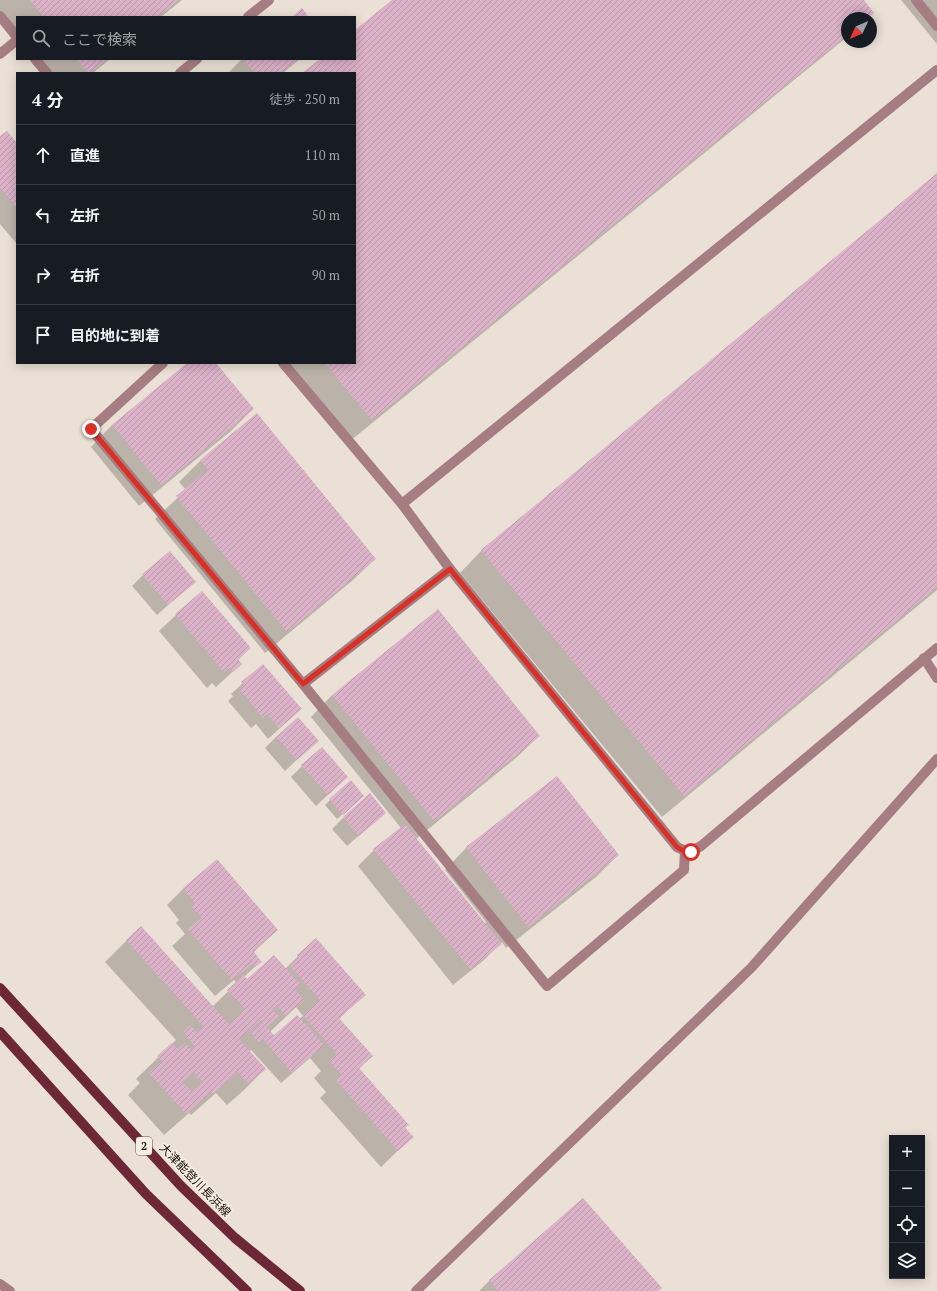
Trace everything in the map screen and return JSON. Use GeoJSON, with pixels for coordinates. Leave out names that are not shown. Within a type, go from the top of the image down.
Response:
{"type":"FeatureCollection","features":[{"type":"Feature","properties":{"kind":"main road","name":"大津能登川長浜線"},"geometry":{"type":"LineString","coordinates":[[0,988],[181,1186],[235,1238],[300,1291]]}},
{"type":"Feature","properties":{"kind":"main road"},"geometry":{"type":"LineString","coordinates":[[0,1032],[146,1194],[247,1291]]}},
{"type":"Feature","properties":{"kind":"street"},"geometry":{"type":"LineString","coordinates":[[249,16],[269,0]]}},
{"type":"Feature","properties":{"kind":"street"},"geometry":{"type":"LineString","coordinates":[[916,0],[937,26]]}},
{"type":"Feature","properties":{"kind":"street"},"geometry":{"type":"LineString","coordinates":[[0,16],[16,35]]}},
{"type":"Feature","properties":{"kind":"street"},"geometry":{"type":"LineString","coordinates":[[0,54],[16,41]]}},
{"type":"Feature","properties":{"kind":"street"},"geometry":{"type":"LineString","coordinates":[[37,60],[46,72]]}},
{"type":"Feature","properties":{"kind":"street"},"geometry":{"type":"LineString","coordinates":[[181,72],[196,60]]}},
{"type":"Feature","properties":{"kind":"street"},"geometry":{"type":"LineString","coordinates":[[402,504],[937,70]]}},
{"type":"Feature","properties":{"kind":"street"},"geometry":{"type":"LineString","coordinates":[[162,364],[91,429],[303,684],[547,986],[684,870],[685,852]]}},
{"type":"Feature","properties":{"kind":"street"},"geometry":{"type":"LineString","coordinates":[[285,364],[402,504],[450,569],[672,841],[677,847],[685,852],[691,852],[701,846],[937,648]]}},
{"type":"Feature","properties":{"kind":"street"},"geometry":{"type":"LineString","coordinates":[[303,684],[450,569]]}},
{"type":"Feature","properties":{"kind":"street"},"geometry":{"type":"LineString","coordinates":[[924,658],[937,678]]}},
{"type":"Feature","properties":{"kind":"street"},"geometry":{"type":"LineString","coordinates":[[416,1291],[751,968],[937,759]]}},
{"type":"Feature","properties":{"kind":"street"},"geometry":{"type":"LineString","coordinates":[[0,1284],[10,1291]]}},
{"type":"Feature","properties":{"kind":"building"},"geometry":{"type":"Polygon","coordinates":[[[30,0],[178,0],[159,16],[43,16],[30,0]]]}},
{"type":"Feature","properties":{"kind":"building"},"geometry":{"type":"Polygon","coordinates":[[[392,0],[864,0],[873,12],[841,12],[841,40],[372,420],[326,364],[356,364],[356,72],[303,72],[319,60],[356,60],[356,29],[392,0]]]}},
{"type":"Feature","properties":{"kind":"building"},"geometry":{"type":"Polygon","coordinates":[[[302,8],[308,16],[293,16],[302,8]]]}},
{"type":"Feature","properties":{"kind":"building"},"geometry":{"type":"Polygon","coordinates":[[[78,60],[106,60],[91,72],[87,72],[78,60]]]}},
{"type":"Feature","properties":{"kind":"building"},"geometry":{"type":"Polygon","coordinates":[[[244,60],[297,60],[282,72],[254,72],[244,60]]]}},
{"type":"Feature","properties":{"kind":"building"},"geometry":{"type":"Polygon","coordinates":[[[7,131],[16,142],[16,207],[0,188],[0,136],[7,131]]]}},
{"type":"Feature","properties":{"kind":"building"},"geometry":{"type":"Polygon","coordinates":[[[937,173],[937,587],[684,796],[481,550],[937,173]]]}},
{"type":"Feature","properties":{"kind":"building"},"geometry":{"type":"Polygon","coordinates":[[[186,364],[217,364],[254,409],[161,485],[112,425],[186,364]]]}},
{"type":"Feature","properties":{"kind":"building"},"geometry":{"type":"Polygon","coordinates":[[[257,413],[376,559],[287,632],[176,496],[208,470],[200,460],[257,413]]]}},
{"type":"Feature","properties":{"kind":"building"},"geometry":{"type":"Polygon","coordinates":[[[170,551],[196,582],[168,605],[142,574],[170,551]]]}},
{"type":"Feature","properties":{"kind":"building"},"geometry":{"type":"Polygon","coordinates":[[[202,591],[251,648],[238,659],[242,664],[233,672],[229,667],[224,672],[175,614],[202,591]]]}},
{"type":"Feature","properties":{"kind":"building"},"geometry":{"type":"Polygon","coordinates":[[[438,609],[540,736],[434,821],[332,695],[438,609]]]}},
{"type":"Feature","properties":{"kind":"building"},"geometry":{"type":"Polygon","coordinates":[[[263,664],[302,709],[279,728],[267,714],[263,718],[239,689],[244,685],[241,682],[263,664]]]}},
{"type":"Feature","properties":{"kind":"building"},"geometry":{"type":"Polygon","coordinates":[[[298,717],[319,741],[297,760],[276,737],[298,717]]]}},
{"type":"Feature","properties":{"kind":"building"},"geometry":{"type":"Polygon","coordinates":[[[322,747],[348,777],[328,795],[301,765],[322,747]]]}},
{"type":"Feature","properties":{"kind":"building"},"geometry":{"type":"Polygon","coordinates":[[[557,776],[619,855],[528,927],[466,847],[557,776]]]}},
{"type":"Feature","properties":{"kind":"building"},"geometry":{"type":"Polygon","coordinates":[[[351,780],[364,796],[343,815],[329,799],[351,780]]]}},
{"type":"Feature","properties":{"kind":"building"},"geometry":{"type":"Polygon","coordinates":[[[370,793],[386,813],[359,836],[343,817],[370,793]]]}},
{"type":"Feature","properties":{"kind":"building"},"geometry":{"type":"Polygon","coordinates":[[[405,824],[502,944],[470,969],[373,849],[405,824]]]}},
{"type":"Feature","properties":{"kind":"building"},"geometry":{"type":"Polygon","coordinates":[[[217,859],[278,930],[253,951],[262,962],[255,967],[252,964],[232,980],[188,929],[202,918],[191,906],[195,903],[183,888],[217,859]]]}},
{"type":"Feature","properties":{"kind":"building"},"geometry":{"type":"Polygon","coordinates":[[[141,926],[229,1024],[245,1009],[227,990],[244,975],[247,979],[274,955],[301,985],[295,990],[304,1000],[286,1016],[277,1005],[272,1009],[279,1016],[267,1027],[261,1020],[239,1039],[266,1069],[249,1084],[238,1072],[213,1094],[211,1092],[186,1114],[149,1073],[162,1061],[157,1056],[172,1043],[178,1049],[185,1043],[191,1050],[195,1046],[183,1032],[190,1025],[196,1032],[203,1026],[126,940],[141,926]],[[193,1072],[182,1082],[192,1092],[203,1082],[193,1072]]]}},
{"type":"Feature","properties":{"kind":"building"},"geometry":{"type":"Polygon","coordinates":[[[316,938],[366,995],[339,1018],[373,1056],[359,1068],[409,1125],[405,1128],[414,1137],[398,1151],[336,1080],[342,1075],[329,1061],[337,1054],[303,1015],[320,1000],[290,966],[299,958],[297,955],[316,938]]]}},
{"type":"Feature","properties":{"kind":"building"},"geometry":{"type":"Polygon","coordinates":[[[297,1015],[324,1045],[292,1073],[263,1039],[259,1043],[250,1032],[262,1022],[274,1035],[297,1015]]]}},
{"type":"Feature","properties":{"kind":"building"},"geometry":{"type":"Polygon","coordinates":[[[583,1198],[662,1288],[658,1291],[498,1291],[489,1280],[583,1198]]]}},
{"type":"Feature","properties":{"kind":"route"},"geometry":{"type":"LineString","coordinates":[[91,429],[303,684],[450,569],[677,847],[685,852],[691,852]]}}]}
